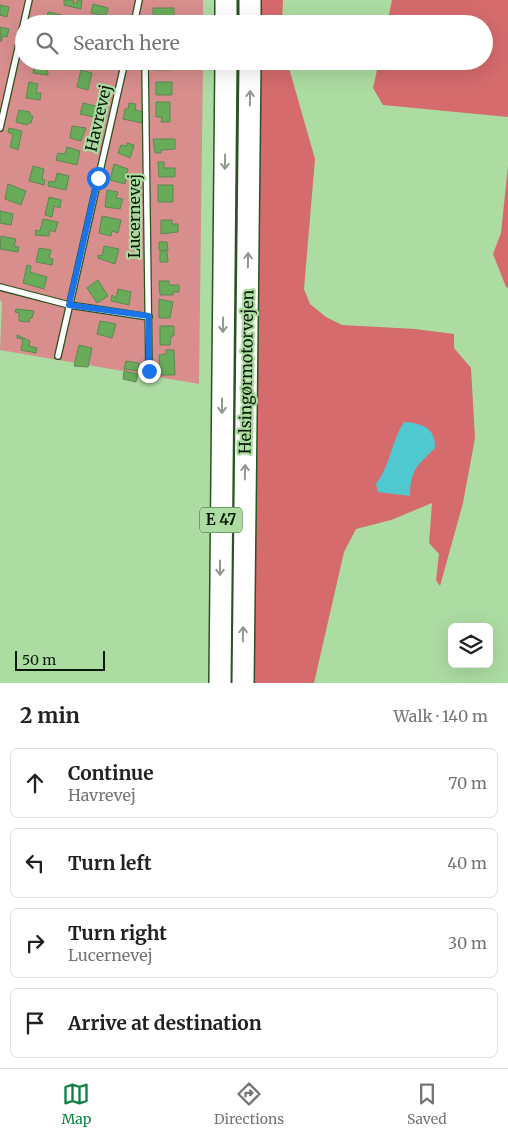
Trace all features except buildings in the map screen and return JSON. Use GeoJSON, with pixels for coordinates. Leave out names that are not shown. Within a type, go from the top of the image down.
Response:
{"type":"FeatureCollection","features":[{"type":"Feature","properties":{"kind":"highway"},"geometry":{"type":"LineString","coordinates":[[226,0],[226,15]]}},
{"type":"Feature","properties":{"kind":"highway"},"geometry":{"type":"LineString","coordinates":[[250,0],[250,15]]}},
{"type":"Feature","properties":{"kind":"highway","name":"Helsingørmotorvejen"},"geometry":{"type":"LineString","coordinates":[[220,683],[226,70]]}},
{"type":"Feature","properties":{"kind":"highway","name":"Helsingørmotorvejen"},"geometry":{"type":"LineString","coordinates":[[243,683],[250,70]]}},
{"type":"Feature","properties":{"kind":"lane"},"geometry":{"type":"LineString","coordinates":[[26,15],[29,0]]}},
{"type":"Feature","properties":{"kind":"lane"},"geometry":{"type":"LineString","coordinates":[[136,15],[139,0]]}},
{"type":"Feature","properties":{"kind":"lane"},"geometry":{"type":"LineString","coordinates":[[0,128],[15,62]]}},
{"type":"Feature","properties":{"kind":"lane","name":"Havrevej"},"geometry":{"type":"LineString","coordinates":[[58,356],[123,70]]}},
{"type":"Feature","properties":{"kind":"lane","name":"Lucernevej"},"geometry":{"type":"LineString","coordinates":[[146,70],[149,371]]}},
{"type":"Feature","properties":{"kind":"lane"},"geometry":{"type":"LineString","coordinates":[[0,287],[69,305],[149,316]]}},
{"type":"Feature","properties":{"kind":"shaded area"},"geometry":{"type":"Polygon","coordinates":[[[0,0],[203,0],[203,15],[15,15],[15,70],[203,70],[199,384],[0,350],[2,302],[0,300],[0,0]]]}},
{"type":"Feature","properties":{"kind":"shaded area"},"geometry":{"type":"Polygon","coordinates":[[[261,0],[283,0],[282,15],[261,15],[261,0]]]}},
{"type":"Feature","properties":{"kind":"shaded area"},"geometry":{"type":"Polygon","coordinates":[[[392,0],[508,0],[508,117],[383,105],[373,88],[377,70],[493,70],[493,15],[389,15],[392,0]]]}},
{"type":"Feature","properties":{"kind":"shaded area"},"geometry":{"type":"Polygon","coordinates":[[[261,70],[290,70],[315,159],[304,289],[310,304],[326,317],[342,325],[415,329],[454,334],[454,348],[471,368],[475,438],[463,503],[440,586],[436,580],[439,554],[429,543],[432,503],[391,520],[356,529],[344,552],[314,683],[253,683],[261,70]]]}},
{"type":"Feature","properties":{"kind":"shaded area"},"geometry":{"type":"Polygon","coordinates":[[[508,166],[508,288],[493,254],[501,233],[508,166]]]}},
{"type":"Feature","properties":{"kind":"water"},"geometry":{"type":"Polygon","coordinates":[[[404,422],[422,425],[427,428],[435,441],[435,448],[413,474],[410,496],[378,492],[376,484],[385,469],[396,437],[404,422]]]}},
{"type":"Feature","properties":{"kind":"route"},"geometry":{"type":"LineString","coordinates":[[98,178],[69,305],[149,316],[149,371]]}}]}
